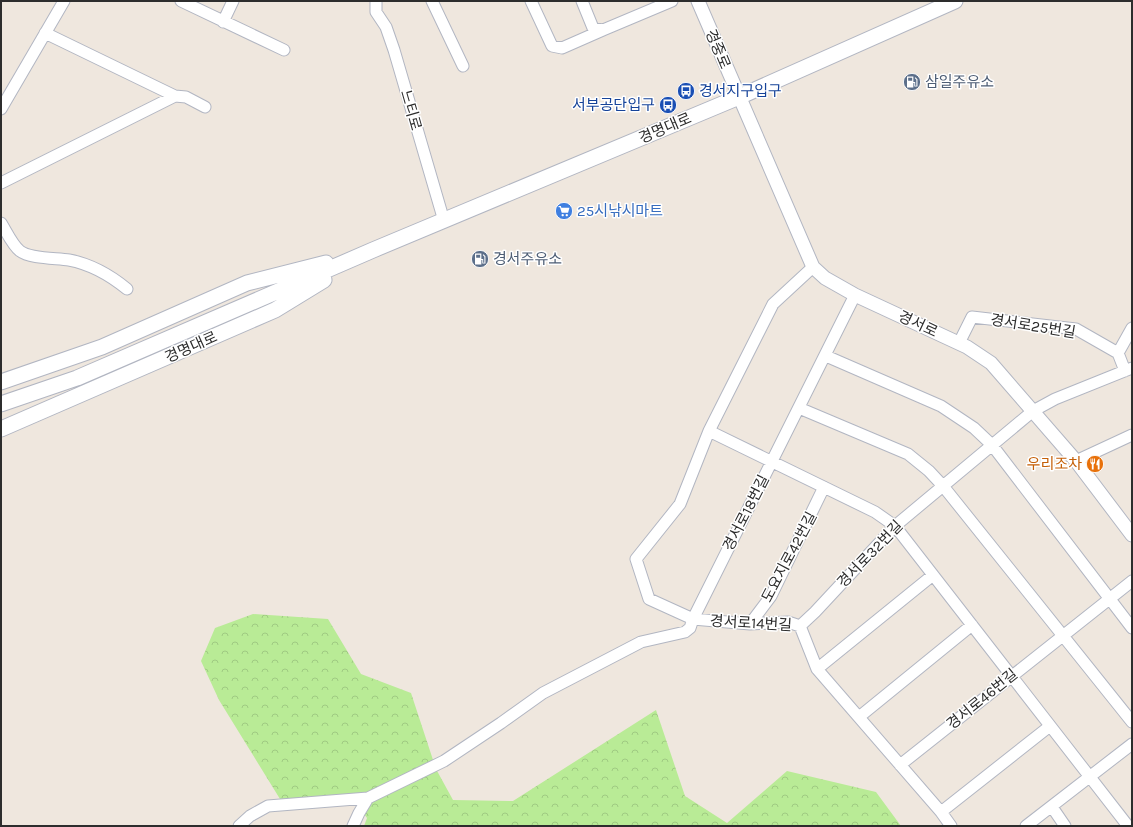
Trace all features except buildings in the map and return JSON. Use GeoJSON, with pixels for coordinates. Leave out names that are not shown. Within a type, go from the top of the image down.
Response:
{"type":"FeatureCollection","features":[{"type":"Feature","properties":{"kind":"main road","name":"경명대로"},"geometry":{"type":"LineString","coordinates":[[1,404],[77,378],[373,250],[739,97],[955,1]]}},
{"type":"Feature","properties":{"kind":"main road","name":"경명대로"},"geometry":{"type":"LineString","coordinates":[[1,382],[102,347],[247,283],[373,250]]}},
{"type":"Feature","properties":{"kind":"main road","name":"경명대로"},"geometry":{"type":"LineString","coordinates":[[1,429],[275,310],[373,250]]}},
{"type":"Feature","properties":{"kind":"street"},"geometry":{"type":"LineString","coordinates":[[1,109],[64,1]]}},
{"type":"Feature","properties":{"kind":"street"},"geometry":{"type":"LineString","coordinates":[[181,1],[284,50]]}},
{"type":"Feature","properties":{"kind":"street"},"geometry":{"type":"LineString","coordinates":[[223,22],[233,1]]}},
{"type":"Feature","properties":{"kind":"street","name":"느티로"},"geometry":{"type":"LineString","coordinates":[[367,1],[376,6],[386,27],[444,221]]}},
{"type":"Feature","properties":{"kind":"street"},"geometry":{"type":"LineString","coordinates":[[432,1],[463,66]]}},
{"type":"Feature","properties":{"kind":"street"},"geometry":{"type":"LineString","coordinates":[[531,1],[552,46],[562,48],[672,1]]}},
{"type":"Feature","properties":{"kind":"street"},"geometry":{"type":"LineString","coordinates":[[582,1],[593,28],[603,30]]}},
{"type":"Feature","properties":{"kind":"street","name":"경중로"},"geometry":{"type":"LineString","coordinates":[[698,1],[739,97]]}},
{"type":"Feature","properties":{"kind":"street"},"geometry":{"type":"LineString","coordinates":[[45,34],[175,96],[186,97],[205,107]]}},
{"type":"Feature","properties":{"kind":"street"},"geometry":{"type":"LineString","coordinates":[[1,183],[175,96]]}},
{"type":"Feature","properties":{"kind":"street","name":"경서로"},"geometry":{"type":"LineString","coordinates":[[739,97],[813,267],[825,278],[855,295],[959,343],[991,363],[1076,461],[1132,535]]}},
{"type":"Feature","properties":{"kind":"street"},"geometry":{"type":"LineString","coordinates":[[1,223],[20,251],[30,255],[71,260],[86,265],[116,280],[127,289]]}},
{"type":"Feature","properties":{"kind":"street","name":"경서로14번길"},"geometry":{"type":"LineString","coordinates":[[813,267],[773,304],[709,431],[680,504],[636,558],[649,599],[693,619],[750,624],[788,622],[800,626],[816,669],[941,812],[951,826]]}},
{"type":"Feature","properties":{"kind":"street","name":"경서로18번길"},"geometry":{"type":"LineString","coordinates":[[368,798],[444,761],[501,723],[543,692],[641,642],[685,632],[690,628],[693,619],[826,356],[855,295]]}},
{"type":"Feature","properties":{"kind":"street","name":"경서로25번길"},"geometry":{"type":"LineString","coordinates":[[959,343],[972,317],[1076,329],[1118,353]]}},
{"type":"Feature","properties":{"kind":"street"},"geometry":{"type":"LineString","coordinates":[[1128,369],[1118,353],[1132,328]]}},
{"type":"Feature","properties":{"kind":"street"},"geometry":{"type":"LineString","coordinates":[[826,356],[941,406],[974,428],[992,445],[1109,600],[1132,628]]}},
{"type":"Feature","properties":{"kind":"street","name":"경서로32번길"},"geometry":{"type":"LineString","coordinates":[[800,626],[815,612],[895,526],[1033,411],[1055,399],[1128,369]]}},
{"type":"Feature","properties":{"kind":"street"},"geometry":{"type":"LineString","coordinates":[[799,408],[908,454],[929,471],[943,486],[1063,634],[1132,722]]}},
{"type":"Feature","properties":{"kind":"street"},"geometry":{"type":"LineString","coordinates":[[709,431],[875,512],[895,526],[1128,826]]}},
{"type":"Feature","properties":{"kind":"street"},"geometry":{"type":"LineString","coordinates":[[1076,461],[1132,436]]}},
{"type":"Feature","properties":{"kind":"street","name":"도요지로42번길"},"geometry":{"type":"LineString","coordinates":[[750,624],[771,596],[824,487]]}},
{"type":"Feature","properties":{"kind":"street"},"geometry":{"type":"LineString","coordinates":[[816,669],[933,576]]}},
{"type":"Feature","properties":{"kind":"street","name":"경서로46번길"},"geometry":{"type":"LineString","coordinates":[[900,765],[1063,634],[1132,581]]}},
{"type":"Feature","properties":{"kind":"street"},"geometry":{"type":"LineString","coordinates":[[859,717],[972,625]]}},
{"type":"Feature","properties":{"kind":"street"},"geometry":{"type":"LineString","coordinates":[[941,812],[1050,726]]}},
{"type":"Feature","properties":{"kind":"street"},"geometry":{"type":"LineString","coordinates":[[1026,826],[1132,744]]}},
{"type":"Feature","properties":{"kind":"street"},"geometry":{"type":"LineString","coordinates":[[239,826],[250,816],[268,806],[368,798]]}},
{"type":"Feature","properties":{"kind":"street"},"geometry":{"type":"LineString","coordinates":[[353,826],[368,798]]}},
{"type":"Feature","properties":{"kind":"street"},"geometry":{"type":"LineString","coordinates":[[1052,807],[1065,826]]}},
{"type":"Feature","properties":{"kind":"green space"},"geometry":{"type":"Polygon","coordinates":[[[253,614],[328,619],[361,674],[411,693],[436,769],[453,800],[513,801],[656,710],[685,796],[727,823],[787,771],[876,792],[901,826],[364,826],[367,818],[350,795],[280,799],[219,700],[201,661],[215,628],[253,614]]]}},
{"type":"Feature","properties":{"kind":"place","name":"삼일주유소"},"geometry":{"type":"Point","coordinates":[912,82]}},
{"type":"Feature","properties":{"kind":"place","name":"경서지구입구"},"geometry":{"type":"Point","coordinates":[686,91]}},
{"type":"Feature","properties":{"kind":"place","name":"서부공단입구"},"geometry":{"type":"Point","coordinates":[668,105]}},
{"type":"Feature","properties":{"kind":"place","name":"25시낚시마트"},"geometry":{"type":"Point","coordinates":[564,211]}},
{"type":"Feature","properties":{"kind":"place","name":"경서주유소"},"geometry":{"type":"Point","coordinates":[480,259]}},
{"type":"Feature","properties":{"kind":"place","name":"우리조차"},"geometry":{"type":"Point","coordinates":[1095,464]}}]}
